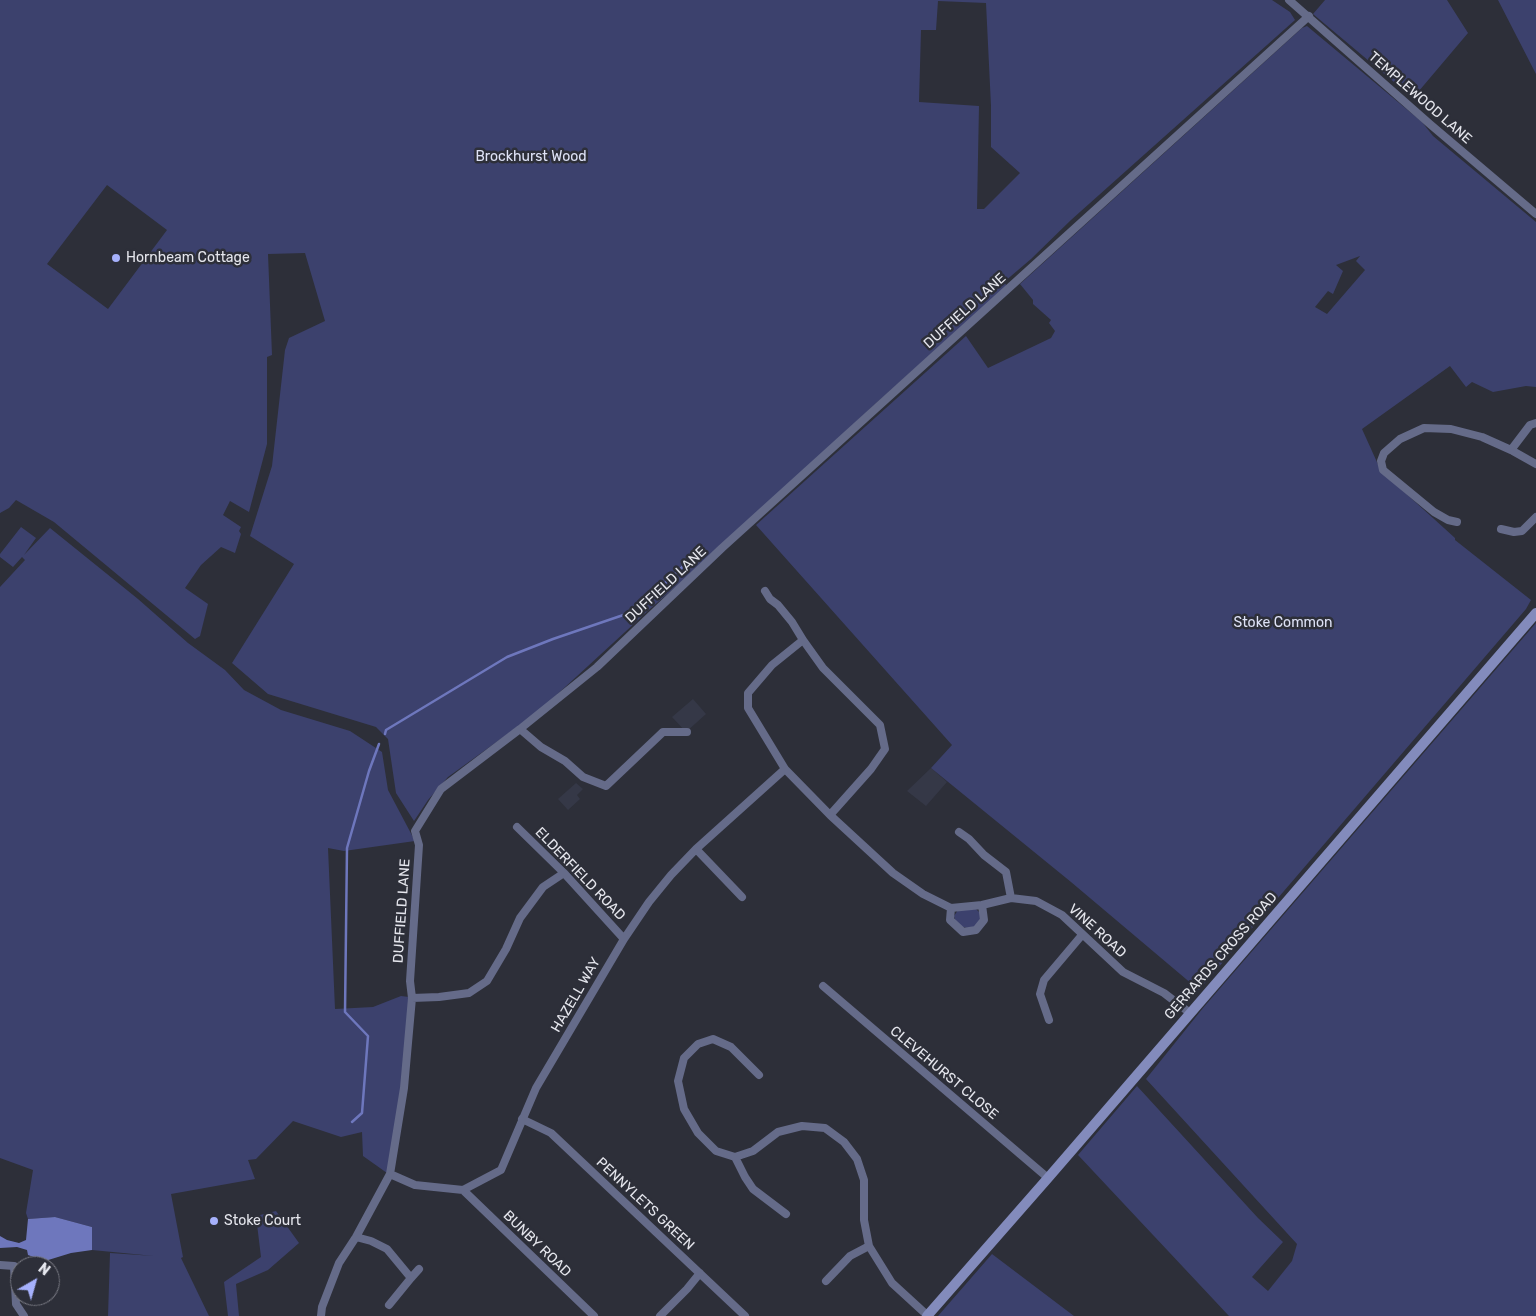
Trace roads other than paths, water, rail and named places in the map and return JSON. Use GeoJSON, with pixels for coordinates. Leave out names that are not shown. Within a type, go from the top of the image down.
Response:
{"type":"FeatureCollection","features":[{"type":"Feature","properties":{"kind":"main road","name":"GERRARDS CROSS ROAD"},"geometry":{"type":"LineString","coordinates":[[927,1316],[1536,613]]}},
{"type":"Feature","properties":{"kind":"street","name":"TEMPLEWOOD LANE"},"geometry":{"type":"LineString","coordinates":[[1289,0],[1536,214]]}},
{"type":"Feature","properties":{"kind":"street","name":"DUFFIELD LANE"},"geometry":{"type":"LineString","coordinates":[[321,1316],[322,1307],[339,1263],[356,1237],[390,1174],[404,1088],[412,998],[410,980],[419,845],[416,830],[441,789],[597,667],[722,548],[1309,16]]}},
{"type":"Feature","properties":{"kind":"street"},"geometry":{"type":"LineString","coordinates":[[1511,450],[1530,425],[1536,423]]}},
{"type":"Feature","properties":{"kind":"street"},"geometry":{"type":"LineString","coordinates":[[1457,522],[1448,520],[1434,512],[1382,470],[1381,461],[1384,453],[1411,433],[1424,428],[1451,429],[1482,437],[1536,464]]}},
{"type":"Feature","properties":{"kind":"street"},"geometry":{"type":"LineString","coordinates":[[1501,529],[1519,532],[1525,530],[1536,517]]}},
{"type":"Feature","properties":{"kind":"street"},"geometry":{"type":"LineString","coordinates":[[765,591],[792,622],[802,640],[823,668],[880,725],[885,749],[871,769],[830,815]]}},
{"type":"Feature","properties":{"kind":"street"},"geometry":{"type":"LineString","coordinates":[[802,640],[772,664],[748,693],[748,708],[785,769],[830,815],[893,873],[923,894],[951,908],[950,920],[963,932],[976,930],[984,920],[982,905]]}},
{"type":"Feature","properties":{"kind":"street"},"geometry":{"type":"LineString","coordinates":[[520,729],[541,747],[565,761],[583,777],[606,786],[663,732],[687,732]]}},
{"type":"Feature","properties":{"kind":"street","name":"HAZELL WAY"},"geometry":{"type":"LineString","coordinates":[[463,1190],[501,1170],[536,1088],[624,939],[649,902],[671,875],[696,850],[785,769]]}},
{"type":"Feature","properties":{"kind":"street","name":"ELDERFIELD ROAD"},"geometry":{"type":"LineString","coordinates":[[518,827],[624,939]]}},
{"type":"Feature","properties":{"kind":"street"},"geometry":{"type":"LineString","coordinates":[[959,832],[1006,872],[1011,898]]}},
{"type":"Feature","properties":{"kind":"street"},"geometry":{"type":"LineString","coordinates":[[696,850],[742,897]]}},
{"type":"Feature","properties":{"kind":"street"},"geometry":{"type":"LineString","coordinates":[[412,998],[470,993],[487,981],[506,949],[520,918],[543,887],[564,874]]}},
{"type":"Feature","properties":{"kind":"street","name":"VINE ROAD"},"geometry":{"type":"LineString","coordinates":[[951,908],[982,905],[1011,898],[1036,901],[1062,915],[1123,972],[1164,993],[1190,1014]]}},
{"type":"Feature","properties":{"kind":"street"},"geometry":{"type":"LineString","coordinates":[[1049,1020],[1040,994],[1044,980],[1082,935]]}},
{"type":"Feature","properties":{"kind":"street","name":"CLEVEHURST CLOSE"},"geometry":{"type":"LineString","coordinates":[[823,986],[1048,1178]]}},
{"type":"Feature","properties":{"kind":"street"},"geometry":{"type":"LineString","coordinates":[[759,1075],[731,1047],[713,1039],[698,1044],[684,1058],[678,1081],[684,1109],[698,1133],[716,1151],[735,1157],[753,1151],[778,1132],[802,1126],[825,1128],[844,1142],[857,1160],[864,1180],[864,1220],[869,1246],[892,1283],[927,1316]]}},
{"type":"Feature","properties":{"kind":"street","name":"PENNYLETS GREEN"},"geometry":{"type":"LineString","coordinates":[[522,1119],[551,1133],[745,1316]]}},
{"type":"Feature","properties":{"kind":"street"},"geometry":{"type":"LineString","coordinates":[[735,1157],[753,1189],[786,1214]]}},
{"type":"Feature","properties":{"kind":"street"},"geometry":{"type":"LineString","coordinates":[[390,1174],[415,1185],[463,1190]]}},
{"type":"Feature","properties":{"kind":"street","name":"BUNBY ROAD"},"geometry":{"type":"LineString","coordinates":[[463,1190],[594,1316]]}},
{"type":"Feature","properties":{"kind":"street"},"geometry":{"type":"LineString","coordinates":[[356,1237],[371,1241],[387,1249],[411,1278]]}},
{"type":"Feature","properties":{"kind":"street"},"geometry":{"type":"LineString","coordinates":[[826,1282],[850,1256],[869,1246]]}},
{"type":"Feature","properties":{"kind":"street"},"geometry":{"type":"LineString","coordinates":[[0,1265],[14,1266],[16,1304],[24,1316]]}},
{"type":"Feature","properties":{"kind":"street"},"geometry":{"type":"LineString","coordinates":[[389,1304],[419,1269]]}},
{"type":"Feature","properties":{"kind":"street"},"geometry":{"type":"LineString","coordinates":[[660,1316],[688,1289],[700,1273]]}},
{"type":"Feature","properties":{"kind":"waterway"},"geometry":{"type":"LineString","coordinates":[[385,734],[386,730],[507,657],[635,611],[692,558]]}},
{"type":"Feature","properties":{"kind":"waterway"},"geometry":{"type":"LineString","coordinates":[[352,1122],[362,1113],[368,1036],[345,1012],[347,848],[369,771],[379,744]]}},
{"type":"Feature","properties":{"kind":"place","name":"Hornbeam Cottage"},"geometry":{"type":"Point","coordinates":[116,258]}},
{"type":"Feature","properties":{"kind":"place","name":"Stoke Court"},"geometry":{"type":"Point","coordinates":[214,1221]}},
{"type":"Feature","properties":{"kind":"park label","name":"Brockhurst Wood"},"geometry":{"type":"Point","coordinates":[531,157]}},
{"type":"Feature","properties":{"kind":"park label","name":"Stoke Common"},"geometry":{"type":"Point","coordinates":[1283,623]}}]}
